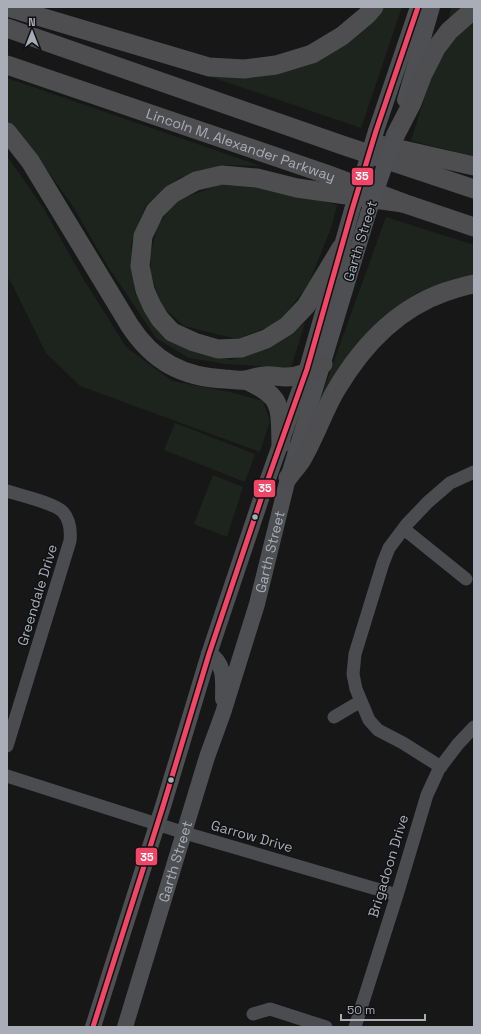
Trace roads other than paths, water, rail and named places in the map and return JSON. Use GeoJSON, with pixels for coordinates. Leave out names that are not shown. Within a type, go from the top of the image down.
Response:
{"type":"FeatureCollection","features":[{"type":"Feature","properties":{"kind":"highway"},"geometry":{"type":"LineString","coordinates":[[7,7],[209,67],[244,69],[276,65],[312,54],[342,36],[367,15],[374,7]]}},
{"type":"Feature","properties":{"kind":"highway"},"geometry":{"type":"LineString","coordinates":[[394,136],[412,103],[423,74],[437,47],[450,31],[474,9]]}},
{"type":"Feature","properties":{"kind":"highway"},"geometry":{"type":"LineString","coordinates":[[7,28],[342,145],[474,189]]}},
{"type":"Feature","properties":{"kind":"highway","name":"Lincoln M. Alexander Parkway"},"geometry":{"type":"LineString","coordinates":[[7,65],[474,227]]}},
{"type":"Feature","properties":{"kind":"highway"},"geometry":{"type":"LineString","coordinates":[[7,132],[30,161],[140,341],[157,357],[172,367],[194,375],[212,378],[246,380],[264,376],[286,377],[311,372],[323,364]]}},
{"type":"Feature","properties":{"kind":"highway"},"geometry":{"type":"LineString","coordinates":[[342,145],[381,145],[474,166]]}},
{"type":"Feature","properties":{"kind":"highway"},"geometry":{"type":"LineString","coordinates":[[341,248],[306,306],[287,326],[266,340],[241,348],[218,349],[194,342],[172,332],[160,319],[152,306],[145,290],[140,266],[143,236],[155,211],[172,194],[196,181],[222,175],[258,178],[297,188],[403,203]]}},
{"type":"Feature","properties":{"kind":"highway"},"geometry":{"type":"LineString","coordinates":[[288,478],[301,460],[336,390],[373,339],[392,321],[412,307],[444,292],[474,284]]}},
{"type":"Feature","properties":{"kind":"highway"},"geometry":{"type":"LineString","coordinates":[[246,380],[261,387],[277,401],[280,412],[281,444]]}},
{"type":"Feature","properties":{"kind":"main road","name":"Garth Street"},"geometry":{"type":"LineString","coordinates":[[92,1027],[157,824],[209,654],[262,496],[306,373],[376,131],[418,7]]}},
{"type":"Feature","properties":{"kind":"main road","name":"Garth Street"},"geometry":{"type":"LineString","coordinates":[[125,1027],[207,757],[223,713],[258,604],[288,478],[368,214],[394,136],[432,7]]}},
{"type":"Feature","properties":{"kind":"main road"},"geometry":{"type":"LineString","coordinates":[[209,654],[220,664],[223,674],[223,713]]}},
{"type":"Feature","properties":{"kind":"street"},"geometry":{"type":"LineString","coordinates":[[441,767],[403,743],[378,730],[369,720],[356,689],[353,674],[355,654],[389,548],[407,524],[428,502],[450,483],[474,472]]}},
{"type":"Feature","properties":{"kind":"street","name":"Greendale Drive"},"geometry":{"type":"LineString","coordinates":[[7,491],[51,504],[62,511],[71,528],[70,541],[7,746]]}},
{"type":"Feature","properties":{"kind":"street"},"geometry":{"type":"LineString","coordinates":[[404,530],[466,579]]}},
{"type":"Feature","properties":{"kind":"street"},"geometry":{"type":"LineString","coordinates":[[334,717],[361,701]]}},
{"type":"Feature","properties":{"kind":"street","name":"Brigadoon Drive"},"geometry":{"type":"LineString","coordinates":[[355,1027],[427,795],[441,767],[458,744],[474,727]]}},
{"type":"Feature","properties":{"kind":"street","name":"Garrow Drive"},"geometry":{"type":"LineString","coordinates":[[7,776],[157,824],[397,895]]}},
{"type":"Feature","properties":{"kind":"street"},"geometry":{"type":"LineString","coordinates":[[253,1014],[270,1009],[326,1027]]}}]}
